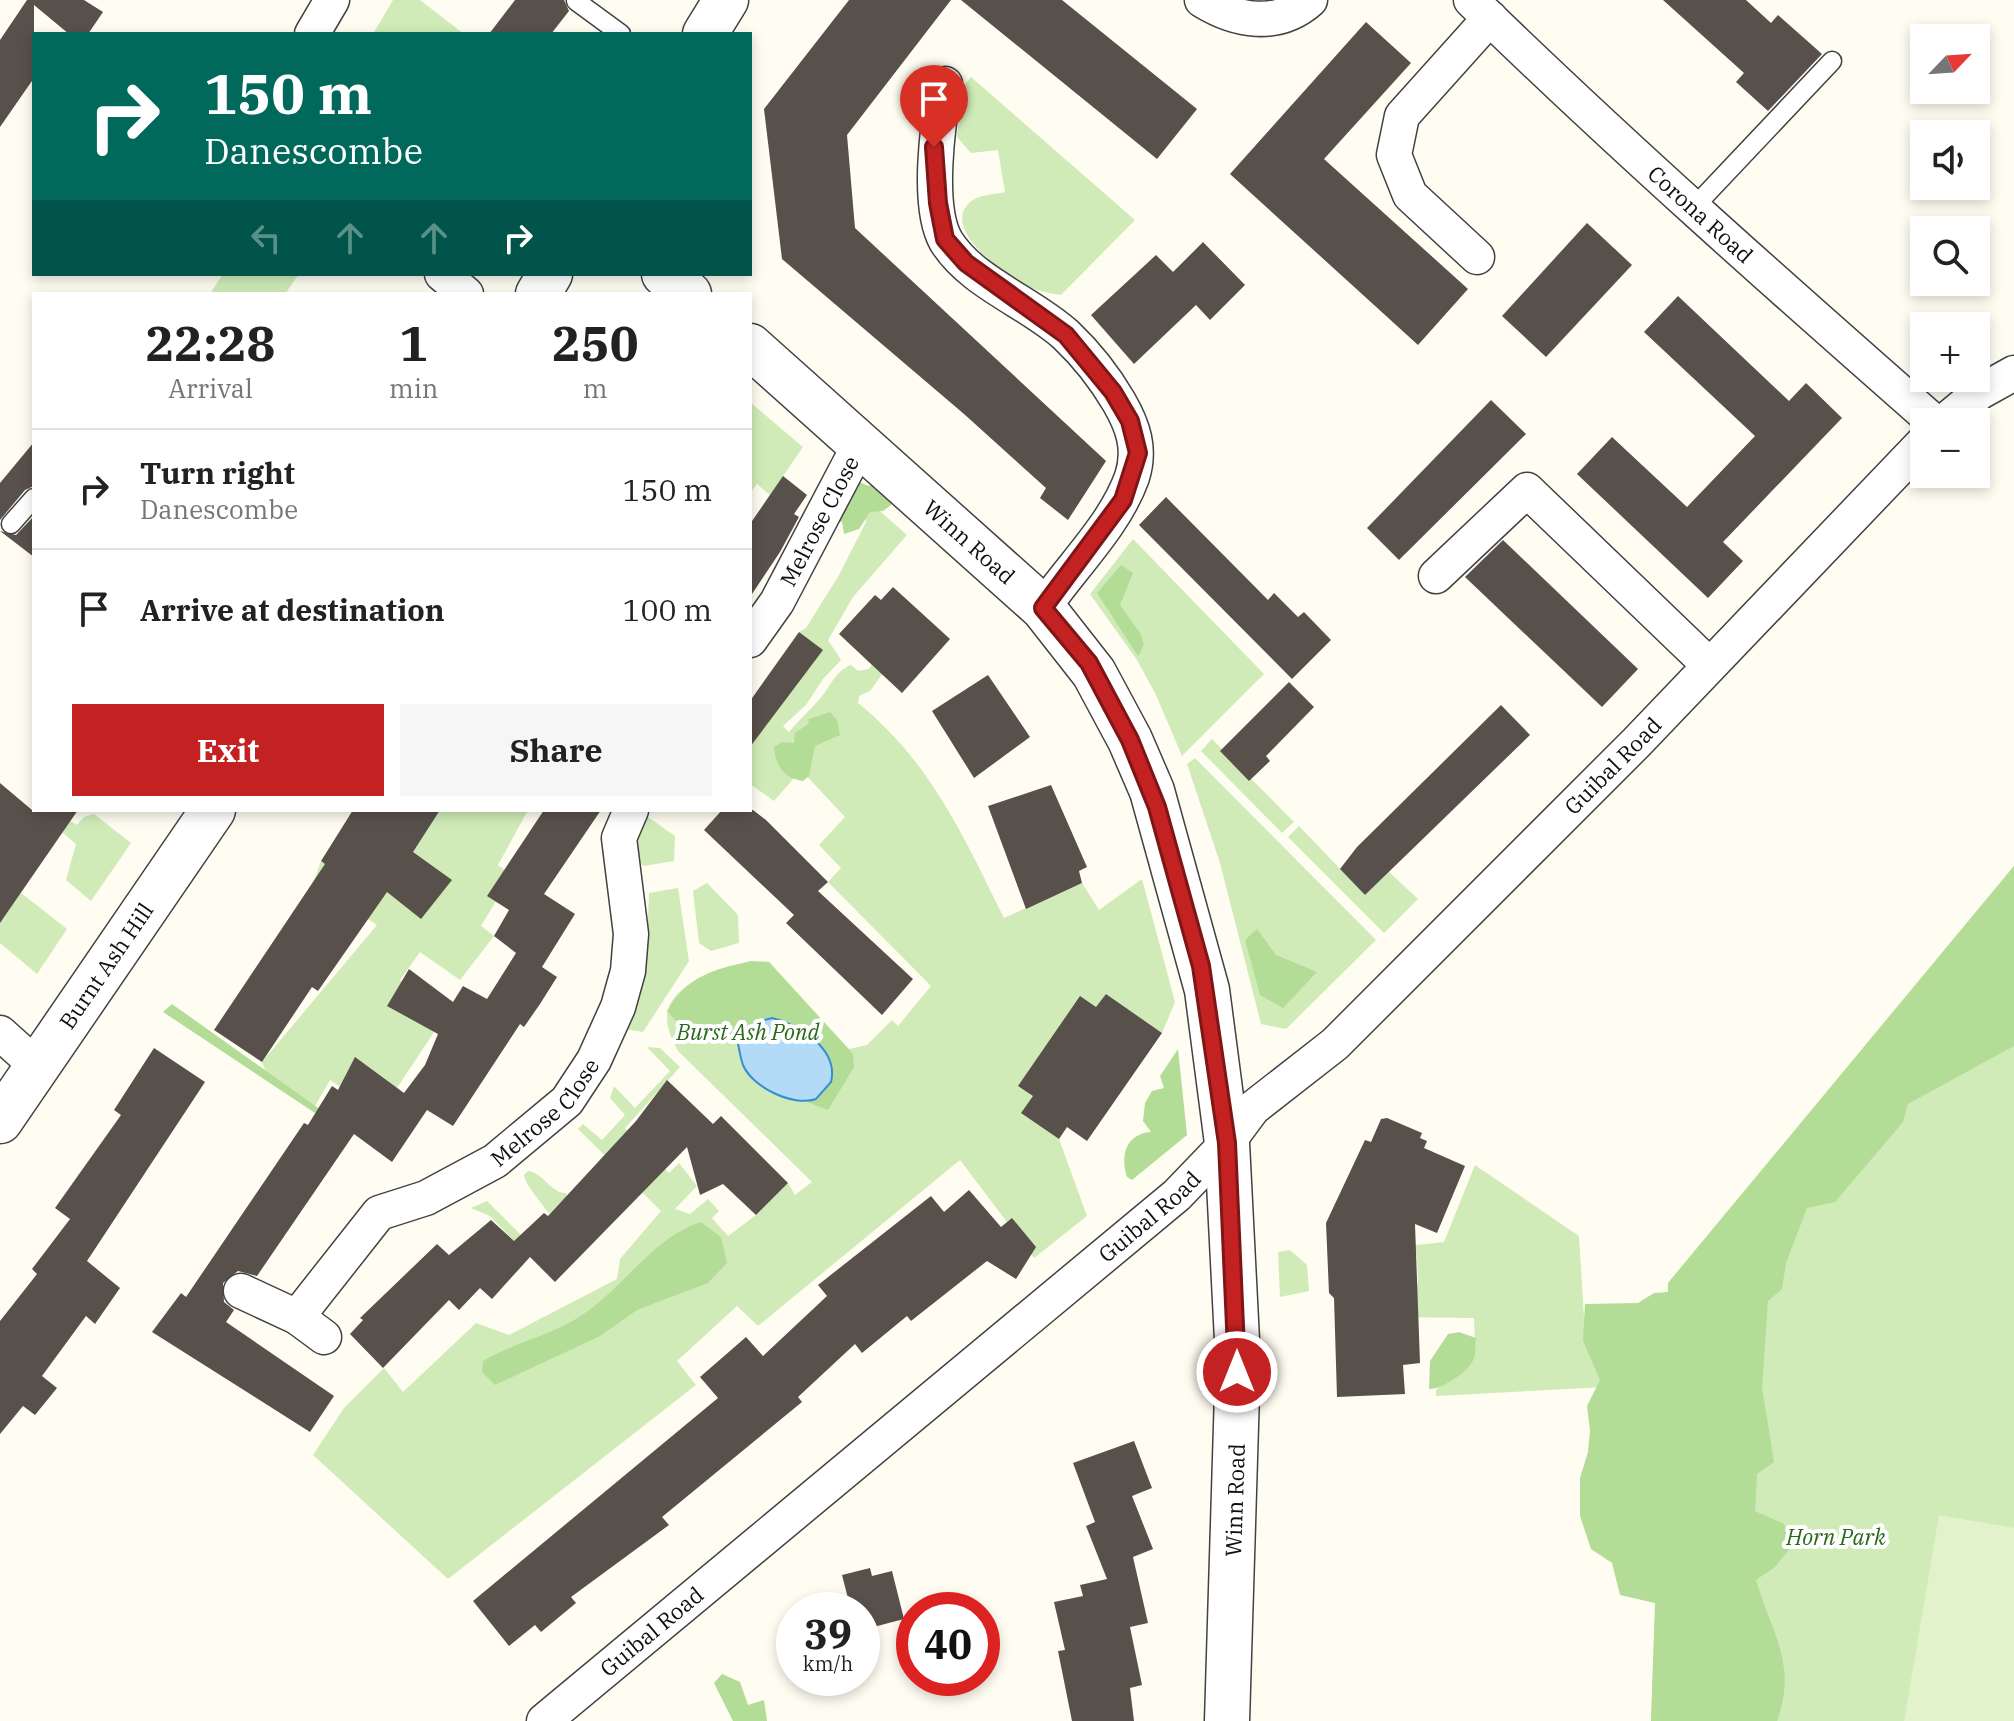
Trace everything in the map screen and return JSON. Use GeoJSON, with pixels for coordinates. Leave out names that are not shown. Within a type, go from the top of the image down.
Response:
{"type":"FeatureCollection","features":[{"type":"Feature","properties":{"kind":"street"},"geometry":{"type":"LineString","coordinates":[[313,32],[332,0]]}},
{"type":"Feature","properties":{"kind":"street"},"geometry":{"type":"LineString","coordinates":[[706,32],[726,0]]}},
{"type":"Feature","properties":{"kind":"street"},"geometry":{"type":"LineString","coordinates":[[1202,0],[1239,19],[1254,21],[1270,19],[1310,0]]}},
{"type":"Feature","properties":{"kind":"street"},"geometry":{"type":"LineString","coordinates":[[1477,257],[1410,195],[1394,155],[1402,116],[1480,9]]}},
{"type":"Feature","properties":{"kind":"street","name":"Corona Road"},"geometry":{"type":"LineString","coordinates":[[1480,9],[1625,149],[1695,206],[1919,408]]}},
{"type":"Feature","properties":{"kind":"street"},"geometry":{"type":"LineString","coordinates":[[945,84],[934,147],[938,203],[945,239],[966,263],[1066,335],[1089,360],[1130,421],[1138,453],[1123,500],[1043,608]]}},
{"type":"Feature","properties":{"kind":"street"},"geometry":{"type":"LineString","coordinates":[[444,276],[464,292]]}},
{"type":"Feature","properties":{"kind":"street"},"geometry":{"type":"LineString","coordinates":[[666,276],[686,292]]}},
{"type":"Feature","properties":{"kind":"street","name":"Winn Road"},"geometry":{"type":"LineString","coordinates":[[752,348],[1043,608],[1094,673],[1130,740],[1152,791],[1207,990],[1227,1143],[1238,1317],[1237,1456],[1227,1721]]}},
{"type":"Feature","properties":{"kind":"street"},"geometry":{"type":"LineString","coordinates":[[1961,408],[1980,392],[2014,373]]}},
{"type":"Feature","properties":{"kind":"street","name":"Melrose Close"},"geometry":{"type":"LineString","coordinates":[[752,637],[777,602],[861,442]]}},
{"type":"Feature","properties":{"kind":"street","name":"Guibal Road"},"geometry":{"type":"LineString","coordinates":[[544,1721],[1187,1186],[1227,1143],[1253,1108],[1335,1044],[1910,457]]}},
{"type":"Feature","properties":{"kind":"street"},"geometry":{"type":"LineString","coordinates":[[1436,576],[1527,490],[1709,665]]}},
{"type":"Feature","properties":{"kind":"street","name":"Burnt Ash Hill"},"geometry":{"type":"LineString","coordinates":[[0,1121],[212,812]]}},
{"type":"Feature","properties":{"kind":"street","name":"Melrose Close"},"geometry":{"type":"LineString","coordinates":[[241,1291],[311,1327],[379,1213],[426,1198],[495,1161],[567,1101],[594,1060],[618,1007],[628,971],[631,934],[619,838],[630,812]]}},
{"type":"Feature","properties":{"kind":"street"},"geometry":{"type":"LineString","coordinates":[[0,1033],[39,1068]]}},
{"type":"Feature","properties":{"kind":"lane"},"geometry":{"type":"LineString","coordinates":[[576,1],[618,32]]}},
{"type":"Feature","properties":{"kind":"lane"},"geometry":{"type":"LineString","coordinates":[[1695,206],[1832,61]]}},
{"type":"Feature","properties":{"kind":"lane"},"geometry":{"type":"LineString","coordinates":[[11,524],[32,500]]}},
{"type":"Feature","properties":{"kind":"green space"},"geometry":{"type":"Polygon","coordinates":[[[393,0],[420,0],[461,32],[374,32],[393,0]]]}},
{"type":"Feature","properties":{"kind":"green space"},"geometry":{"type":"Polygon","coordinates":[[[971,77],[1135,220],[1061,295],[1029,287],[1003,271],[978,250],[963,225],[963,213],[970,202],[982,196],[1005,192],[998,150],[971,153],[957,137],[963,87],[971,77]]]}},
{"type":"Feature","properties":{"kind":"green space"},"geometry":{"type":"Polygon","coordinates":[[[222,276],[298,276],[286,292],[211,292],[222,276]]]}},
{"type":"Feature","properties":{"kind":"green space"},"geometry":{"type":"Polygon","coordinates":[[[752,404],[803,447],[770,495],[757,484],[752,490],[752,404]]]}},
{"type":"Feature","properties":{"kind":"green space"},"geometry":{"type":"Polygon","coordinates":[[[856,481],[869,486],[874,481],[895,502],[883,511],[870,512],[859,529],[844,534],[842,522],[837,522],[856,481]]]}},
{"type":"Feature","properties":{"kind":"green space","name":"Burst Ash Pond"},"geometry":{"type":"Polygon","coordinates":[[[864,497],[907,535],[853,597],[828,640],[841,660],[823,679],[806,705],[783,726],[789,732],[845,668],[851,665],[858,671],[869,669],[873,662],[883,673],[870,691],[859,696],[858,703],[906,750],[925,775],[959,830],[1004,918],[1082,883],[1099,910],[1142,879],[1175,1002],[1162,1033],[1106,994],[1022,1112],[1059,1139],[1087,1216],[1034,1258],[960,1160],[758,1326],[737,1306],[677,1361],[696,1385],[448,1579],[313,1455],[344,1408],[384,1368],[403,1392],[476,1323],[509,1335],[617,1279],[620,1259],[661,1211],[578,1129],[583,1124],[602,1140],[625,1115],[610,1098],[614,1086],[635,1108],[670,1071],[647,1047],[660,1048],[680,1067],[625,1128],[669,1173],[679,1163],[697,1186],[675,1209],[690,1214],[708,1199],[719,1211],[712,1218],[728,1236],[756,1215],[788,1183],[795,1195],[812,1182],[678,1051],[667,1020],[674,998],[684,988],[711,973],[742,964],[769,962],[849,1049],[867,1045],[892,1020],[898,1026],[931,986],[828,882],[841,868],[819,845],[845,817],[801,770],[774,801],[752,785],[752,744],[822,650],[799,632],[806,628],[839,575],[866,522],[864,497]]]}},
{"type":"Feature","properties":{"kind":"green space"},"geometry":{"type":"Polygon","coordinates":[[[1133,539],[1264,674],[1182,756],[1137,660],[1090,594],[1133,539]]]}},
{"type":"Feature","properties":{"kind":"green space"},"geometry":{"type":"Polygon","coordinates":[[[1121,565],[1133,573],[1120,605],[1140,633],[1144,645],[1138,656],[1097,593],[1121,565]]]}},
{"type":"Feature","properties":{"kind":"green space"},"geometry":{"type":"Polygon","coordinates":[[[830,712],[837,720],[840,735],[815,746],[809,776],[803,781],[790,777],[779,765],[774,747],[782,742],[794,743],[795,733],[808,724],[809,719],[830,712]]]}},
{"type":"Feature","properties":{"kind":"green space"},"geometry":{"type":"Polygon","coordinates":[[[1212,739],[1294,822],[1282,833],[1201,751],[1212,739]]]}},
{"type":"Feature","properties":{"kind":"green space"},"geometry":{"type":"Polygon","coordinates":[[[1195,758],[1376,940],[1286,1029],[1261,1024],[1220,863],[1187,764],[1195,758]]]}},
{"type":"Feature","properties":{"kind":"green space"},"geometry":{"type":"Polygon","coordinates":[[[439,812],[527,812],[498,865],[505,870],[496,901],[481,926],[494,936],[460,980],[420,952],[400,980],[448,1011],[397,1088],[359,1099],[330,1080],[315,1106],[268,1077],[262,1062],[377,925],[313,883],[321,861],[379,901],[439,812]]]}},
{"type":"Feature","properties":{"kind":"green space"},"geometry":{"type":"Polygon","coordinates":[[[94,814],[131,843],[91,901],[66,880],[76,844],[62,832],[70,821],[77,825],[84,817],[94,814]]]}},
{"type":"Feature","properties":{"kind":"green space"},"geometry":{"type":"Polygon","coordinates":[[[645,815],[675,836],[674,861],[644,866],[638,862],[636,831],[645,815]]]}},
{"type":"Feature","properties":{"kind":"green space"},"geometry":{"type":"Polygon","coordinates":[[[1299,826],[1365,895],[1389,872],[1418,899],[1384,933],[1288,837],[1299,826]]]}},
{"type":"Feature","properties":{"kind":"green space","name":"Horn Park"},"geometry":{"type":"Polygon","coordinates":[[[2014,866],[2014,1721],[1651,1721],[1664,1384],[1436,1396],[1436,1390],[1475,1346],[1474,1318],[1391,1317],[1390,1286],[1418,1284],[1417,1254],[1389,1254],[1408,1246],[1444,1242],[1475,1165],[1579,1236],[1584,1317],[1667,1311],[1668,1283],[2014,866]]]}},
{"type":"Feature","properties":{"kind":"green space"},"geometry":{"type":"Polygon","coordinates":[[[2014,866],[2014,1046],[1908,1104],[1903,1122],[1835,1202],[1807,1208],[1786,1263],[1782,1289],[1768,1301],[1762,1387],[1774,1462],[1757,1474],[1755,1511],[1784,1524],[1791,1547],[1775,1567],[1756,1580],[1784,1665],[1783,1701],[1777,1721],[1651,1721],[1655,1603],[1620,1595],[1612,1563],[1591,1549],[1580,1516],[1580,1478],[1588,1452],[1590,1430],[1587,1406],[1600,1380],[1583,1341],[1585,1304],[1638,1303],[1654,1293],[1668,1292],[1668,1283],[2014,866]]]}},
{"type":"Feature","properties":{"kind":"green space"},"geometry":{"type":"Polygon","coordinates":[[[707,883],[738,915],[739,943],[711,951],[699,943],[693,891],[707,883]]]}},
{"type":"Feature","properties":{"kind":"green space"},"geometry":{"type":"Polygon","coordinates":[[[678,888],[689,961],[643,1032],[624,1029],[640,997],[646,972],[649,893],[678,888]]]}},
{"type":"Feature","properties":{"kind":"green space"},"geometry":{"type":"Polygon","coordinates":[[[21,893],[67,929],[37,974],[0,943],[0,918],[21,893]]]}},
{"type":"Feature","properties":{"kind":"green space"},"geometry":{"type":"Polygon","coordinates":[[[1257,929],[1276,955],[1317,972],[1283,1008],[1260,995],[1245,940],[1257,929]]]}},
{"type":"Feature","properties":{"kind":"green space"},"geometry":{"type":"Polygon","coordinates":[[[751,961],[769,962],[853,1054],[854,1067],[828,1110],[807,1102],[816,1099],[757,1022],[737,1039],[678,1023],[667,1011],[684,989],[703,976],[751,961]]]}},
{"type":"Feature","properties":{"kind":"green space"},"geometry":{"type":"Polygon","coordinates":[[[172,1004],[321,1110],[315,1113],[163,1012],[172,1004]]]}},
{"type":"Feature","properties":{"kind":"green space"},"geometry":{"type":"Polygon","coordinates":[[[1178,1049],[1187,1135],[1132,1180],[1127,1177],[1125,1169],[1127,1147],[1136,1137],[1151,1132],[1143,1121],[1145,1103],[1152,1091],[1164,1088],[1160,1076],[1178,1049]]]}},
{"type":"Feature","properties":{"kind":"green space"},"geometry":{"type":"Polygon","coordinates":[[[528,1171],[556,1190],[566,1193],[567,1196],[549,1214],[525,1179],[528,1171]]]}},
{"type":"Feature","properties":{"kind":"green space"},"geometry":{"type":"Polygon","coordinates":[[[487,1201],[524,1238],[517,1244],[490,1216],[471,1208],[487,1201]]]}},
{"type":"Feature","properties":{"kind":"green space"},"geometry":{"type":"Polygon","coordinates":[[[701,1222],[721,1237],[727,1263],[708,1283],[637,1310],[600,1336],[495,1385],[482,1372],[483,1361],[559,1328],[587,1312],[665,1241],[701,1222]]]}},
{"type":"Feature","properties":{"kind":"green space"},"geometry":{"type":"Polygon","coordinates":[[[1290,1250],[1307,1265],[1309,1291],[1280,1297],[1278,1252],[1290,1250]]]}},
{"type":"Feature","properties":{"kind":"green space"},"geometry":{"type":"Polygon","coordinates":[[[1459,1332],[1476,1338],[1475,1356],[1461,1374],[1429,1389],[1430,1361],[1448,1334],[1459,1332]]]}},
{"type":"Feature","properties":{"kind":"green space"},"geometry":{"type":"Polygon","coordinates":[[[1939,1515],[2014,1528],[2014,1721],[1904,1721],[1939,1515]]]}},
{"type":"Feature","properties":{"kind":"green space"},"geometry":{"type":"Polygon","coordinates":[[[722,1674],[740,1682],[748,1705],[764,1700],[767,1721],[733,1721],[714,1683],[722,1674]]]}},
{"type":"Feature","properties":{"kind":"water"},"geometry":{"type":"Polygon","coordinates":[[[772,1018],[805,1032],[829,1059],[831,1082],[816,1099],[796,1100],[774,1093],[755,1081],[743,1065],[737,1039],[757,1022],[772,1018]]]}},
{"type":"Feature","properties":{"kind":"building"},"geometry":{"type":"Polygon","coordinates":[[[27,0],[84,0],[103,12],[89,32],[67,32],[34,5],[32,81],[0,127],[0,40],[27,0]]]}},
{"type":"Feature","properties":{"kind":"building"},"geometry":{"type":"Polygon","coordinates":[[[515,0],[564,0],[569,11],[553,32],[491,32],[515,0]]]}},
{"type":"Feature","properties":{"kind":"building"},"geometry":{"type":"Polygon","coordinates":[[[849,0],[951,0],[847,135],[855,228],[1106,461],[1068,520],[1040,498],[1046,488],[782,259],[764,109],[849,0]]]}},
{"type":"Feature","properties":{"kind":"building"},"geometry":{"type":"Polygon","coordinates":[[[961,0],[1062,0],[1197,109],[1157,159],[961,0]]]}},
{"type":"Feature","properties":{"kind":"building"},"geometry":{"type":"Polygon","coordinates":[[[1663,0],[1746,0],[1771,23],[1778,15],[1822,54],[1768,111],[1736,82],[1744,73],[1663,0]]]}},
{"type":"Feature","properties":{"kind":"building"},"geometry":{"type":"Polygon","coordinates":[[[1366,22],[1411,63],[1324,159],[1468,289],[1418,345],[1230,174],[1366,22]]]}},
{"type":"Feature","properties":{"kind":"building"},"geometry":{"type":"Polygon","coordinates":[[[1587,223],[1632,265],[1546,357],[1502,316],[1587,223]]]}},
{"type":"Feature","properties":{"kind":"building"},"geometry":{"type":"Polygon","coordinates":[[[1203,242],[1245,285],[1210,320],[1196,305],[1134,364],[1091,315],[1156,255],[1173,272],[1203,242]]]}},
{"type":"Feature","properties":{"kind":"building"},"geometry":{"type":"Polygon","coordinates":[[[1678,296],[1789,401],[1806,383],[1842,418],[1723,542],[1743,561],[1708,598],[1577,474],[1612,437],[1687,507],[1755,436],[1644,332],[1678,296]]]}},
{"type":"Feature","properties":{"kind":"building"},"geometry":{"type":"Polygon","coordinates":[[[1491,400],[1526,434],[1399,560],[1367,528],[1491,400]]]}},
{"type":"Feature","properties":{"kind":"building"},"geometry":{"type":"Polygon","coordinates":[[[32,444],[32,487],[25,490],[0,520],[0,483],[32,444]]]}},
{"type":"Feature","properties":{"kind":"building"},"geometry":{"type":"Polygon","coordinates":[[[783,476],[807,495],[794,514],[799,517],[780,552],[752,594],[752,521],[783,476]]]}},
{"type":"Feature","properties":{"kind":"building"},"geometry":{"type":"Polygon","coordinates":[[[1166,497],[1268,600],[1274,593],[1298,617],[1304,612],[1331,640],[1292,679],[1139,525],[1166,497]]]}},
{"type":"Feature","properties":{"kind":"building"},"geometry":{"type":"Polygon","coordinates":[[[32,518],[32,555],[0,531],[16,535],[32,518]]]}},
{"type":"Feature","properties":{"kind":"building"},"geometry":{"type":"Polygon","coordinates":[[[1503,540],[1638,669],[1602,707],[1465,577],[1503,540]]]}},
{"type":"Feature","properties":{"kind":"building"},"geometry":{"type":"Polygon","coordinates":[[[893,587],[950,639],[902,693],[839,634],[875,595],[881,600],[893,587]]]}},
{"type":"Feature","properties":{"kind":"building"},"geometry":{"type":"Polygon","coordinates":[[[799,632],[823,650],[752,744],[752,698],[799,632]]]}},
{"type":"Feature","properties":{"kind":"building"},"geometry":{"type":"Polygon","coordinates":[[[988,675],[1030,737],[974,778],[932,711],[988,675]]]}},
{"type":"Feature","properties":{"kind":"building"},"geometry":{"type":"Polygon","coordinates":[[[1289,682],[1314,707],[1266,756],[1270,761],[1249,781],[1220,751],[1289,682]]]}},
{"type":"Feature","properties":{"kind":"building"},"geometry":{"type":"Polygon","coordinates":[[[1501,705],[1530,735],[1365,895],[1340,869],[1357,847],[1501,705]]]}},
{"type":"Feature","properties":{"kind":"building"},"geometry":{"type":"Polygon","coordinates":[[[0,783],[32,812],[77,812],[0,923],[0,783]]]}},
{"type":"Feature","properties":{"kind":"building"},"geometry":{"type":"Polygon","coordinates":[[[1051,785],[1087,867],[1079,871],[1082,883],[1026,909],[988,806],[1051,785]]]}},
{"type":"Feature","properties":{"kind":"building"},"geometry":{"type":"Polygon","coordinates":[[[753,810],[828,882],[818,891],[913,979],[882,1015],[786,923],[794,915],[704,830],[720,812],[753,810]]]}},
{"type":"Feature","properties":{"kind":"building"},"geometry":{"type":"Polygon","coordinates":[[[352,812],[439,812],[413,852],[452,880],[421,919],[387,892],[318,991],[312,987],[262,1062],[214,1030],[325,864],[321,861],[352,812]]]}},
{"type":"Feature","properties":{"kind":"building"},"geometry":{"type":"Polygon","coordinates":[[[543,812],[600,812],[544,894],[575,914],[542,967],[557,977],[524,1027],[520,1024],[453,1126],[427,1110],[392,1162],[354,1134],[257,1276],[238,1271],[223,1283],[224,1302],[234,1310],[226,1322],[334,1396],[310,1432],[152,1332],[181,1293],[186,1297],[304,1123],[308,1125],[332,1086],[338,1090],[355,1057],[404,1093],[425,1065],[438,1034],[387,1006],[409,969],[453,1002],[463,986],[487,999],[516,953],[494,936],[509,910],[487,896],[543,812]]]}},
{"type":"Feature","properties":{"kind":"building"},"geometry":{"type":"Polygon","coordinates":[[[1106,994],[1162,1033],[1087,1141],[1067,1127],[1059,1139],[1021,1113],[1033,1096],[1018,1086],[1080,996],[1096,1007],[1106,994]]]}},
{"type":"Feature","properties":{"kind":"building"},"geometry":{"type":"Polygon","coordinates":[[[154,1048],[205,1082],[87,1261],[120,1288],[95,1324],[86,1316],[42,1376],[57,1388],[35,1415],[23,1406],[0,1434],[0,1321],[37,1274],[32,1269],[70,1219],[55,1208],[121,1115],[114,1110],[154,1048]]]}},
{"type":"Feature","properties":{"kind":"building"},"geometry":{"type":"Polygon","coordinates":[[[667,1080],[713,1124],[721,1116],[788,1183],[756,1215],[723,1184],[700,1195],[687,1147],[555,1282],[530,1257],[492,1299],[480,1288],[459,1310],[449,1300],[383,1368],[350,1334],[363,1320],[360,1318],[437,1244],[449,1255],[491,1220],[514,1241],[544,1213],[548,1216],[636,1121],[667,1080]]]}},
{"type":"Feature","properties":{"kind":"building"},"geometry":{"type":"Polygon","coordinates":[[[1387,1118],[1422,1133],[1420,1138],[1427,1141],[1424,1148],[1465,1166],[1437,1233],[1415,1224],[1420,1363],[1403,1365],[1405,1394],[1337,1397],[1334,1298],[1329,1293],[1326,1223],[1365,1140],[1371,1142],[1381,1119],[1387,1118]]]}},
{"type":"Feature","properties":{"kind":"building"},"geometry":{"type":"Polygon","coordinates":[[[969,1190],[1001,1227],[1012,1218],[1036,1247],[1016,1279],[987,1261],[911,1321],[907,1316],[862,1353],[855,1344],[798,1397],[802,1402],[662,1517],[669,1525],[571,1597],[576,1603],[541,1632],[535,1625],[509,1646],[473,1601],[718,1398],[700,1377],[746,1337],[763,1356],[827,1296],[818,1285],[931,1196],[944,1212],[969,1190]]]}},
{"type":"Feature","properties":{"kind":"building"},"geometry":{"type":"Polygon","coordinates":[[[1134,1441],[1152,1488],[1132,1496],[1153,1549],[1133,1557],[1148,1623],[1130,1627],[1142,1685],[1130,1688],[1134,1721],[1072,1721],[1058,1651],[1065,1650],[1054,1602],[1083,1596],[1080,1585],[1107,1579],[1086,1526],[1095,1522],[1073,1463],[1134,1441]]]}},
{"type":"Feature","properties":{"kind":"building"},"geometry":{"type":"Polygon","coordinates":[[[870,1568],[872,1576],[892,1571],[897,1592],[896,1621],[880,1625],[880,1592],[846,1592],[842,1575],[870,1568]]]}},
{"type":"Feature","properties":{"kind":"route"},"geometry":{"type":"LineString","coordinates":[[934,147],[938,203],[945,239],[966,263],[1066,335],[1089,360],[1130,421],[1138,453],[1123,500],[1043,608],[1089,663],[1130,740],[1152,791],[1201,966],[1207,990],[1227,1143],[1238,1317],[1237,1372]]}}]}
